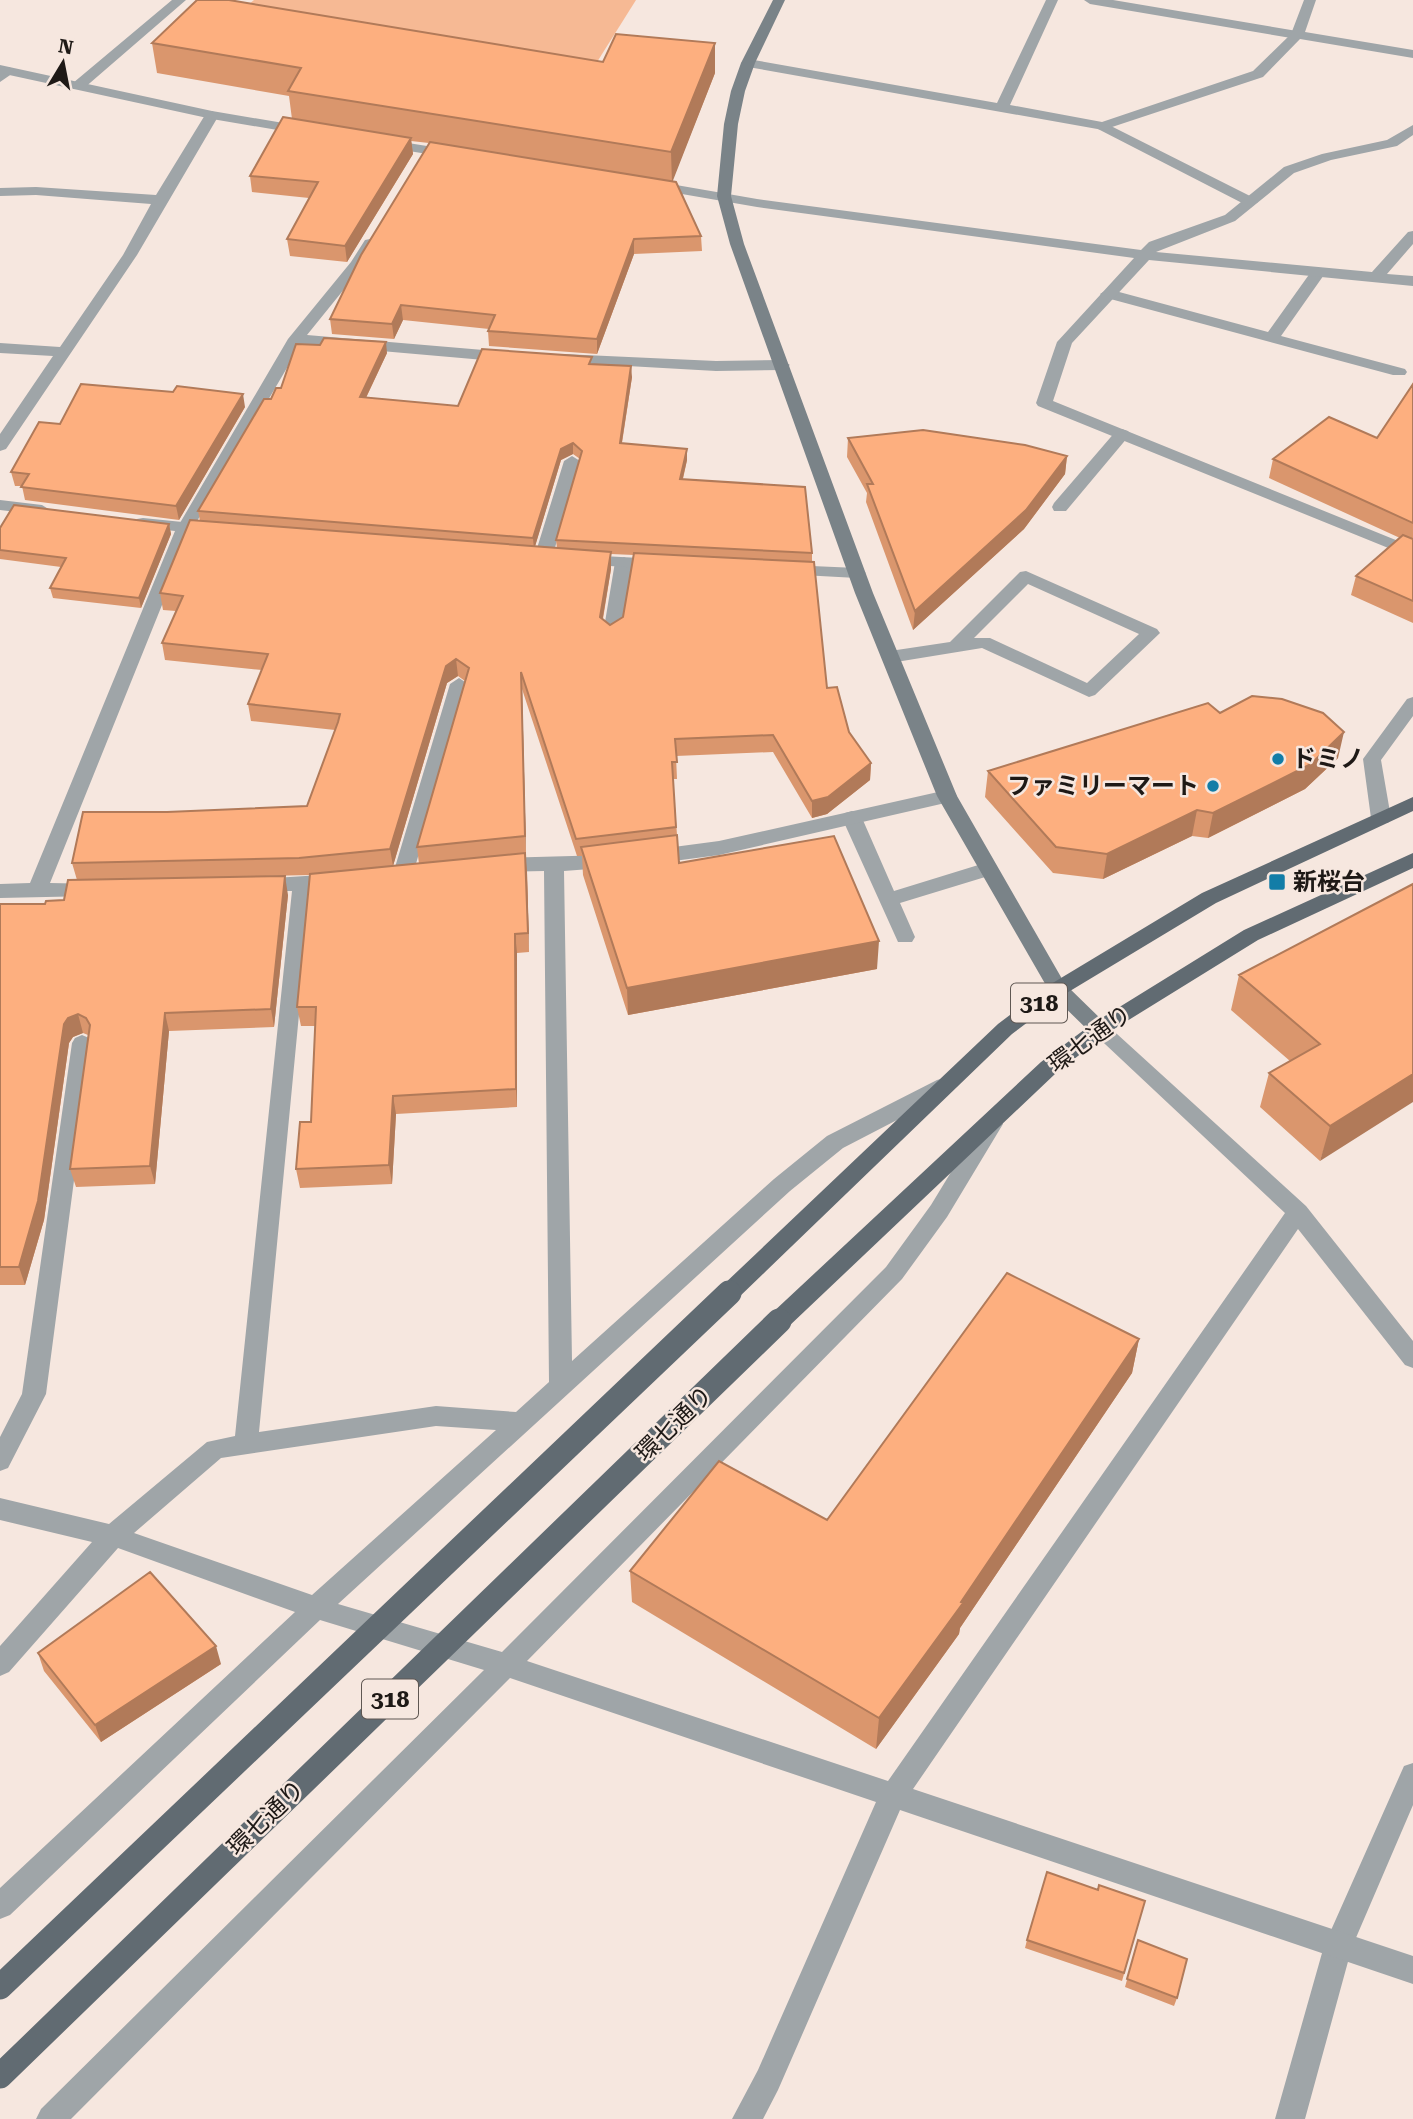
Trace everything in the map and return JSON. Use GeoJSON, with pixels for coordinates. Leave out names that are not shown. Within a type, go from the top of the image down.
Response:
{"type":"FeatureCollection","features":[{"type":"Feature","properties":{"kind":"main road","name":"318"},"geometry":{"type":"LineString","coordinates":[[0,1987],[1005,1029],[1058,989],[1209,898],[1413,803]]}},
{"type":"Feature","properties":{"kind":"main road","name":"環七通り"},"geometry":{"type":"LineString","coordinates":[[0,2077],[779,1321],[1048,1068],[1099,1029],[1251,935],[1413,860]]}},
{"type":"Feature","properties":{"kind":"street"},"geometry":{"type":"LineString","coordinates":[[78,86],[180,0]]}},
{"type":"Feature","properties":{"kind":"street"},"geometry":{"type":"LineString","coordinates":[[779,0],[737,91],[724,196],[737,244],[857,573],[947,796],[1058,989],[1298,1212],[1413,1358]]}},
{"type":"Feature","properties":{"kind":"street"},"geometry":{"type":"LineString","coordinates":[[1002,107],[1052,0]]}},
{"type":"Feature","properties":{"kind":"street"},"geometry":{"type":"LineString","coordinates":[[1090,0],[1413,54]]}},
{"type":"Feature","properties":{"kind":"street"},"geometry":{"type":"LineString","coordinates":[[1103,125],[1258,74],[1297,35],[1310,0]]}},
{"type":"Feature","properties":{"kind":"street"},"geometry":{"type":"LineString","coordinates":[[748,63],[1103,125],[1251,202]]}},
{"type":"Feature","properties":{"kind":"street"},"geometry":{"type":"LineString","coordinates":[[3,73],[78,86],[212,116],[319,133]]}},
{"type":"Feature","properties":{"kind":"street"},"geometry":{"type":"LineString","coordinates":[[0,446],[130,255],[160,200],[212,116]]}},
{"type":"Feature","properties":{"kind":"street"},"geometry":{"type":"LineString","coordinates":[[1413,129],[1392,143],[1326,157],[1289,170],[1230,218],[1154,245],[1065,342],[1044,403],[1413,553]]}},
{"type":"Feature","properties":{"kind":"street"},"geometry":{"type":"LineString","coordinates":[[372,141],[422,156],[465,156]]}},
{"type":"Feature","properties":{"kind":"street"},"geometry":{"type":"LineString","coordinates":[[637,183],[1145,255],[1413,281]]}},
{"type":"Feature","properties":{"kind":"street"},"geometry":{"type":"LineString","coordinates":[[0,192],[36,191],[160,200]]}},
{"type":"Feature","properties":{"kind":"street"},"geometry":{"type":"LineString","coordinates":[[37,890],[185,528],[296,339],[358,264],[378,230]]}},
{"type":"Feature","properties":{"kind":"street"},"geometry":{"type":"LineString","coordinates":[[1376,278],[1413,235]]}},
{"type":"Feature","properties":{"kind":"street"},"geometry":{"type":"LineString","coordinates":[[1272,338],[1318,272]]}},
{"type":"Feature","properties":{"kind":"street"},"geometry":{"type":"LineString","coordinates":[[1108,295],[1399,372]]}},
{"type":"Feature","properties":{"kind":"street"},"geometry":{"type":"LineString","coordinates":[[296,339],[522,358]]}},
{"type":"Feature","properties":{"kind":"street"},"geometry":{"type":"LineString","coordinates":[[0,348],[63,352]]}},
{"type":"Feature","properties":{"kind":"street"},"geometry":{"type":"LineString","coordinates":[[550,359],[716,366],[782,365]]}},
{"type":"Feature","properties":{"kind":"street"},"geometry":{"type":"LineString","coordinates":[[1060,507],[1122,434]]}},
{"type":"Feature","properties":{"kind":"street"},"geometry":{"type":"LineString","coordinates":[[572,461],[550,558],[677,564]]}},
{"type":"Feature","properties":{"kind":"street"},"geometry":{"type":"LineString","coordinates":[[0,505],[66,513]]}},
{"type":"Feature","properties":{"kind":"street"},"geometry":{"type":"LineString","coordinates":[[132,521],[226,531]]}},
{"type":"Feature","properties":{"kind":"street"},"geometry":{"type":"LineString","coordinates":[[612,634],[624,562]]}},
{"type":"Feature","properties":{"kind":"street"},"geometry":{"type":"LineString","coordinates":[[769,569],[857,573]]}},
{"type":"Feature","properties":{"kind":"street"},"geometry":{"type":"LineString","coordinates":[[890,657],[955,647],[984,642],[1088,691],[1151,633],[1026,576],[955,647]]}},
{"type":"Feature","properties":{"kind":"street"},"geometry":{"type":"LineString","coordinates":[[402,874],[458,684]]}},
{"type":"Feature","properties":{"kind":"street"},"geometry":{"type":"LineString","coordinates":[[1381,818],[1372,759],[1413,703]]}},
{"type":"Feature","properties":{"kind":"street"},"geometry":{"type":"LineString","coordinates":[[481,867],[534,862],[578,866],[719,848],[947,796]]}},
{"type":"Feature","properties":{"kind":"street"},"geometry":{"type":"LineString","coordinates":[[852,818],[905,937]]}},
{"type":"Feature","properties":{"kind":"street"},"geometry":{"type":"LineString","coordinates":[[554,865],[561,1385]]}},
{"type":"Feature","properties":{"kind":"street"},"geometry":{"type":"LineString","coordinates":[[888,900],[988,869]]}},
{"type":"Feature","properties":{"kind":"street"},"geometry":{"type":"LineString","coordinates":[[377,877],[429,872]]}},
{"type":"Feature","properties":{"kind":"street"},"geometry":{"type":"LineString","coordinates":[[232,886],[302,885],[352,879]]}},
{"type":"Feature","properties":{"kind":"street"},"geometry":{"type":"LineString","coordinates":[[246,1443],[302,885]]}},
{"type":"Feature","properties":{"kind":"street"},"geometry":{"type":"LineString","coordinates":[[0,891],[106,889]]}},
{"type":"Feature","properties":{"kind":"street"},"geometry":{"type":"LineString","coordinates":[[0,1461],[34,1394],[82,1043]]}},
{"type":"Feature","properties":{"kind":"street"},"geometry":{"type":"LineString","coordinates":[[0,1906],[316,1608],[782,1185],[835,1142],[944,1086]]}},
{"type":"Feature","properties":{"kind":"street"},"geometry":{"type":"LineString","coordinates":[[51,2119],[894,1273],[939,1211],[999,1113]]}},
{"type":"Feature","properties":{"kind":"street"},"geometry":{"type":"LineString","coordinates":[[747,2119],[768,2080],[892,1797],[1298,1212]]}},
{"type":"Feature","properties":{"kind":"street"},"geometry":{"type":"LineString","coordinates":[[0,1664],[113,1536],[215,1450],[246,1443],[436,1416],[520,1422]]}},
{"type":"Feature","properties":{"kind":"street"},"geometry":{"type":"LineString","coordinates":[[0,1509],[113,1536],[316,1608],[506,1665],[892,1797],[1413,1969]]}},
{"type":"Feature","properties":{"kind":"street"},"geometry":{"type":"LineString","coordinates":[[1290,2119],[1338,1945],[1413,1774]]}},
{"type":"Feature","properties":{"kind":"shaded area"},"geometry":{"type":"Polygon","coordinates":[[[254,0],[636,0],[592,70],[248,5],[254,0]]]}},
{"type":"Feature","properties":{"kind":"building"},"geometry":{"type":"Polygon","coordinates":[[[197,0],[229,0],[603,62],[616,34],[715,43],[671,152],[288,91],[301,68],[152,43],[197,0]]]}},
{"type":"Feature","properties":{"kind":"building"},"geometry":{"type":"Polygon","coordinates":[[[283,117],[411,138],[345,246],[287,239],[318,182],[250,176],[283,117]]]}},
{"type":"Feature","properties":{"kind":"building"},"geometry":{"type":"Polygon","coordinates":[[[430,142],[676,182],[701,236],[634,239],[597,339],[488,331],[495,315],[401,305],[392,324],[330,319],[361,255],[430,142]]]}},
{"type":"Feature","properties":{"kind":"building"},"geometry":{"type":"Polygon","coordinates":[[[324,338],[386,342],[360,397],[458,406],[482,349],[592,357],[589,364],[631,366],[620,443],[687,449],[680,479],[805,487],[812,553],[556,540],[582,451],[573,443],[561,449],[533,538],[198,511],[264,399],[271,399],[276,388],[281,388],[296,344],[320,345],[324,338]]]}},
{"type":"Feature","properties":{"kind":"building"},"geometry":{"type":"Polygon","coordinates":[[[81,384],[173,392],[177,386],[243,394],[176,506],[21,487],[29,474],[11,472],[39,422],[60,424],[81,384]]]}},
{"type":"Feature","properties":{"kind":"building"},"geometry":{"type":"Polygon","coordinates":[[[1413,384],[1413,523],[1273,459],[1329,417],[1377,438],[1413,384]]]}},
{"type":"Feature","properties":{"kind":"building"},"geometry":{"type":"Polygon","coordinates":[[[923,430],[1025,445],[1067,456],[1026,510],[915,611],[867,484],[873,484],[848,438],[923,430]]]}},
{"type":"Feature","properties":{"kind":"building"},"geometry":{"type":"Polygon","coordinates":[[[14,505],[169,524],[139,598],[50,588],[66,558],[0,550],[0,528],[14,505]]]}},
{"type":"Feature","properties":{"kind":"building"},"geometry":{"type":"Polygon","coordinates":[[[190,520],[611,552],[600,617],[610,625],[623,617],[634,553],[814,562],[827,688],[837,687],[849,732],[871,763],[828,797],[812,801],[773,735],[675,739],[677,762],[672,762],[676,827],[576,839],[521,672],[525,836],[417,847],[469,668],[456,659],[446,666],[390,849],[299,858],[72,863],[83,812],[167,812],[307,806],[338,722],[340,714],[248,704],[268,654],[162,643],[183,596],[160,593],[190,520]]]}},
{"type":"Feature","properties":{"kind":"building"},"geometry":{"type":"Polygon","coordinates":[[[1403,535],[1413,539],[1413,601],[1356,576],[1403,535]]]}},
{"type":"Feature","properties":{"kind":"building"},"geometry":{"type":"Polygon","coordinates":[[[1252,696],[1282,699],[1323,713],[1344,732],[1311,764],[1213,813],[1197,810],[1107,854],[1056,847],[988,771],[1208,703],[1220,713],[1252,696]]]}},
{"type":"Feature","properties":{"kind":"building"},"geometry":{"type":"Polygon","coordinates":[[[677,835],[679,863],[834,836],[879,941],[627,988],[581,847],[677,835]]]}},
{"type":"Feature","properties":{"kind":"building"},"geometry":{"type":"Polygon","coordinates":[[[525,853],[528,933],[515,934],[516,1089],[393,1096],[389,1165],[296,1169],[300,1122],[311,1122],[316,1007],[297,1007],[310,874],[525,853]]]}},
{"type":"Feature","properties":{"kind":"building"},"geometry":{"type":"Polygon","coordinates":[[[285,876],[271,1009],[165,1013],[150,1166],[70,1169],[90,1025],[86,1018],[78,1014],[68,1018],[64,1024],[38,1201],[19,1267],[0,1267],[0,904],[45,904],[46,901],[64,900],[68,880],[285,876]]]}},
{"type":"Feature","properties":{"kind":"building"},"geometry":{"type":"Polygon","coordinates":[[[1413,884],[1413,1074],[1330,1126],[1269,1073],[1320,1044],[1239,975],[1413,884]]]}},
{"type":"Feature","properties":{"kind":"building"},"geometry":{"type":"Polygon","coordinates":[[[1007,1273],[1139,1339],[961,1602],[963,1603],[879,1718],[630,1571],[719,1461],[827,1520],[1007,1273]]]}},
{"type":"Feature","properties":{"kind":"building"},"geometry":{"type":"Polygon","coordinates":[[[150,1572],[216,1646],[95,1725],[38,1653],[150,1572]]]}},
{"type":"Feature","properties":{"kind":"building"},"geometry":{"type":"Polygon","coordinates":[[[1047,1872],[1098,1890],[1099,1885],[1145,1901],[1124,1973],[1027,1940],[1047,1872]]]}},
{"type":"Feature","properties":{"kind":"building"},"geometry":{"type":"Polygon","coordinates":[[[1138,1940],[1187,1959],[1177,1998],[1127,1979],[1138,1940]]]}},
{"type":"Feature","properties":{"kind":"place","name":"ドミノ"},"geometry":{"type":"Point","coordinates":[1278,759]}},
{"type":"Feature","properties":{"kind":"place","name":"ファミリーマート"},"geometry":{"type":"Point","coordinates":[1213,786]}},
{"type":"Feature","properties":{"kind":"place","name":"新桜台"},"geometry":{"type":"Point","coordinates":[1277,882]}}]}
